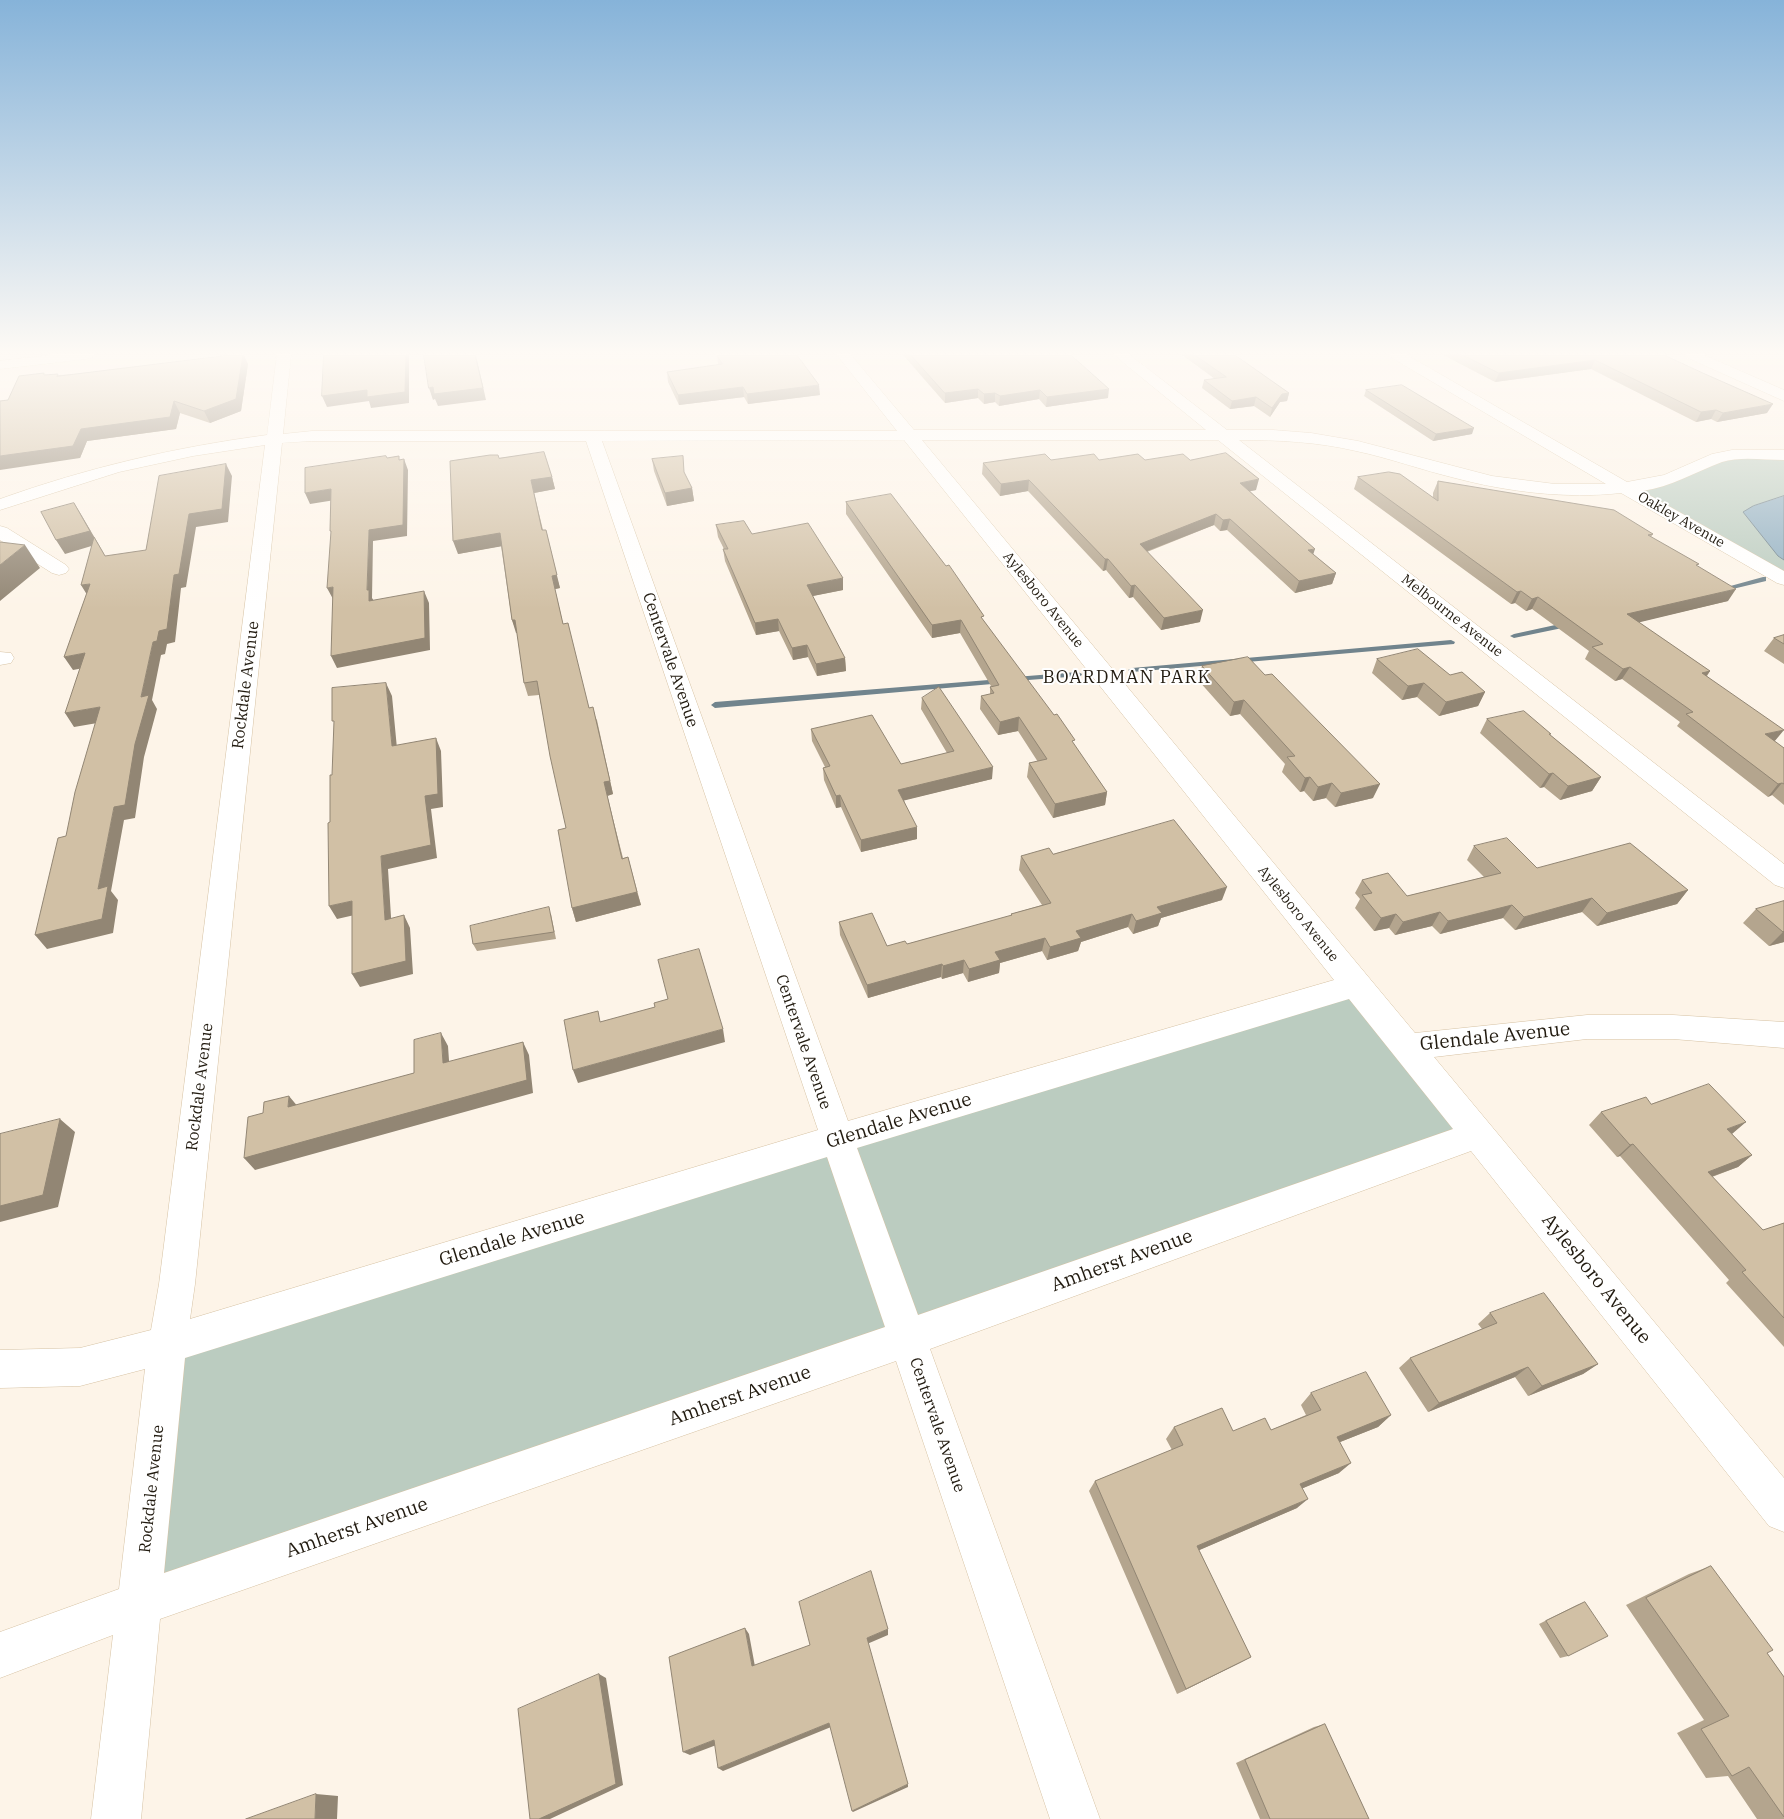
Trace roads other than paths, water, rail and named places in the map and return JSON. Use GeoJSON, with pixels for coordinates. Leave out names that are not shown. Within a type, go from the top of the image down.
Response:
{"type":"FeatureCollection","features":[{"type":"Feature","properties":{"kind":"street"},"geometry":{"type":"LineString","coordinates":[[59,569],[0,530],[6,517],[1,505],[45,489],[122,467],[198,451],[274,440]]}},
{"type":"Feature","properties":{"kind":"street","name":"Rockdale Avenue"},"geometry":{"type":"LineString","coordinates":[[116,1819],[167,1345],[177,1284],[274,440]]}},
{"type":"Feature","properties":{"kind":"street","name":"Centervale Avenue"},"geometry":{"type":"LineString","coordinates":[[594,440],[1075,1819]]}},
{"type":"Feature","properties":{"kind":"street","name":"Aylesboro Avenue"},"geometry":{"type":"LineString","coordinates":[[912,440],[1356,985]]}},
{"type":"Feature","properties":{"kind":"street","name":"Melbourne Avenue"},"geometry":{"type":"LineString","coordinates":[[1229,440],[1784,878]]}},
{"type":"Feature","properties":{"kind":"street"},"geometry":{"type":"LineString","coordinates":[[1323,440],[1379,450],[1459,474],[1522,486],[1594,491],[1647,485],[1670,479],[1718,458],[1732,455],[1784,455]]}},
{"type":"Feature","properties":{"kind":"street","name":"Oakley Avenue"},"geometry":{"type":"LineString","coordinates":[[1542,440],[1784,579]]}},
{"type":"Feature","properties":{"kind":"street","name":"Glendale Avenue"},"geometry":{"type":"LineString","coordinates":[[0,1369],[80,1367],[167,1345],[837,1139],[1356,985],[1408,1047],[1587,1027],[1673,1027],[1784,1036]]}},
{"type":"Feature","properties":{"kind":"street","name":"Aylesboro Avenue"},"geometry":{"type":"LineString","coordinates":[[1408,1047],[1784,1511]]}},
{"type":"Feature","properties":{"kind":"street","name":"Amherst Avenue"},"geometry":{"type":"LineString","coordinates":[[0,1655],[139,1604],[907,1338],[1479,1134]]}},
{"type":"Feature","properties":{"kind":"water"},"geometry":{"type":"Polygon","coordinates":[[[1784,496],[1784,560],[1778,556],[1743,512],[1753,506],[1784,496]]]}},
{"type":"Feature","properties":{"kind":"waterway"},"geometry":{"type":"LineString","coordinates":[[1720,590],[1763,579]]}},
{"type":"Feature","properties":{"kind":"waterway"},"geometry":{"type":"LineString","coordinates":[[1514,636],[1569,624]]}},
{"type":"Feature","properties":{"kind":"waterway"},"geometry":{"type":"LineString","coordinates":[[1132,670],[1451,642]]}},
{"type":"Feature","properties":{"kind":"waterway"},"geometry":{"type":"LineString","coordinates":[[1015,679],[1078,674]]}},
{"type":"Feature","properties":{"kind":"waterway"},"geometry":{"type":"LineString","coordinates":[[715,705],[1001,681]]}},
{"type":"Feature","properties":{"kind":"district","name":"BOARDMAN PARK"},"geometry":{"type":"Point","coordinates":[1127,678]}}]}
